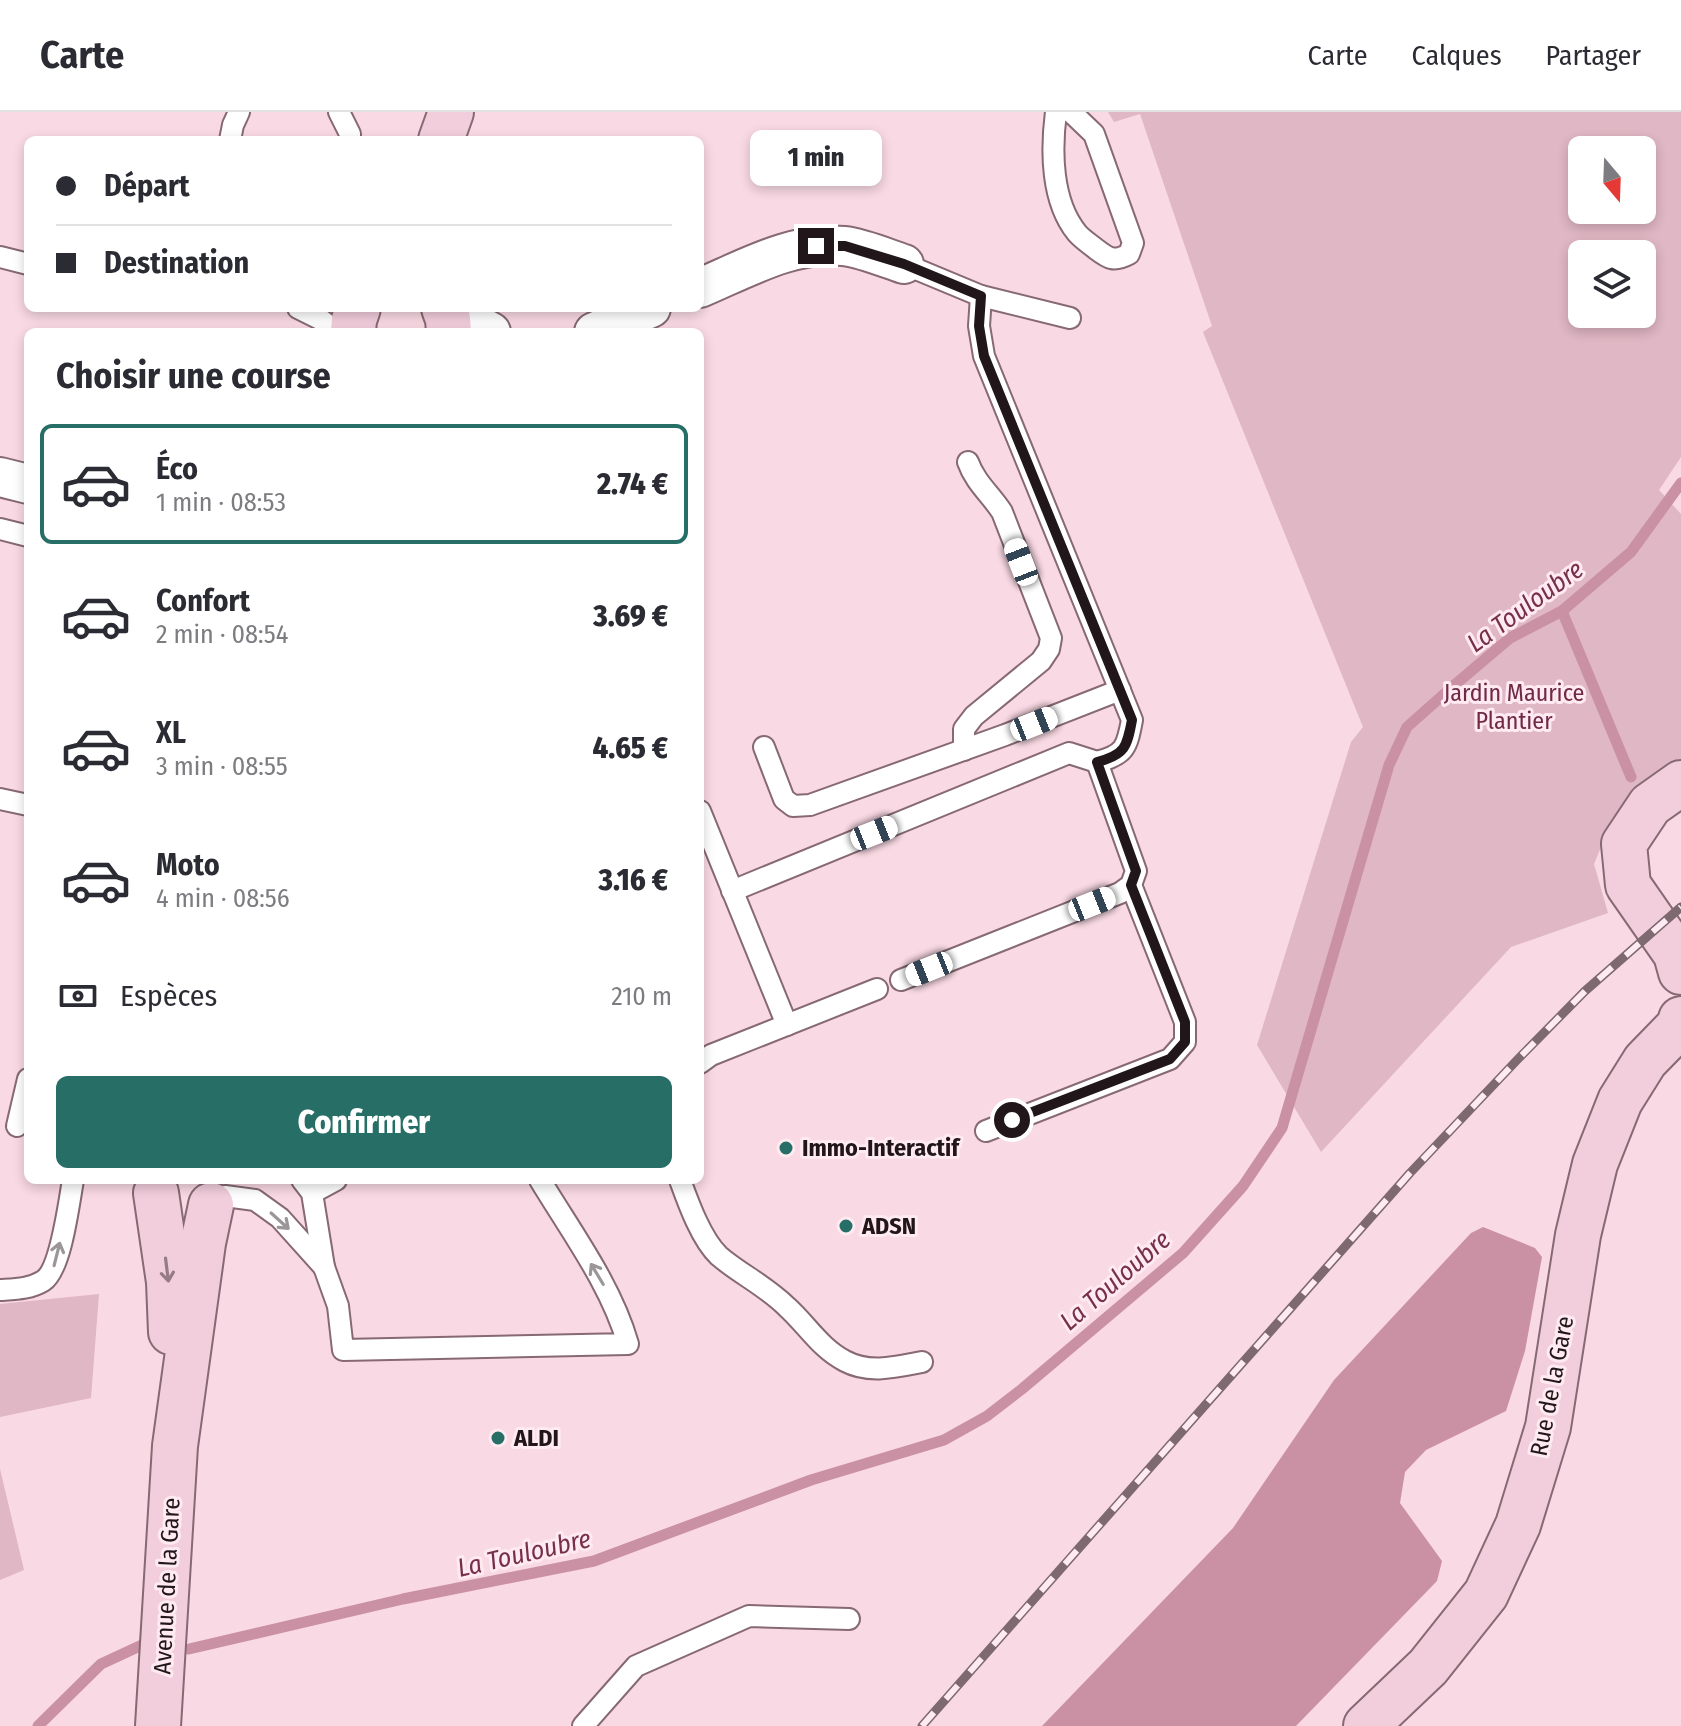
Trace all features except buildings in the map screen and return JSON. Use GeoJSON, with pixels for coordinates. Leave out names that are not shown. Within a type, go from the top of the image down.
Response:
{"type":"FeatureCollection","features":[{"type":"Feature","properties":{"kind":"main road"},"geometry":{"type":"LineString","coordinates":[[442,136],[451,112]]}},
{"type":"Feature","properties":{"kind":"main road"},"geometry":{"type":"LineString","coordinates":[[469,136],[474,112]]}},
{"type":"Feature","properties":{"kind":"main road"},"geometry":{"type":"LineString","coordinates":[[1681,783],[1650,805],[1624,844],[1628,885],[1676,954],[1681,972]]}},
{"type":"Feature","properties":{"kind":"main road","name":"Rue de la Gare"},"geometry":{"type":"LineString","coordinates":[[1366,1726],[1428,1667],[1486,1594],[1518,1525],[1548,1427],[1578,1235],[1595,1164],[1620,1101],[1645,1061],[1679,1026],[1681,1019]]}},
{"type":"Feature","properties":{"kind":"main road","name":"Avenue de la Gare"},"geometry":{"type":"LineString","coordinates":[[152,1186],[167,1202],[196,1209],[224,1194]]}},
{"type":"Feature","properties":{"kind":"main road","name":"Avenue de la Gare"},"geometry":{"type":"LineString","coordinates":[[152,1186],[169,1282],[175,1446]]}},
{"type":"Feature","properties":{"kind":"main road","name":"Avenue de la Gare"},"geometry":{"type":"LineString","coordinates":[[158,1726],[175,1446],[203,1243],[224,1194]]}},
{"type":"Feature","properties":{"kind":"street"},"geometry":{"type":"LineString","coordinates":[[704,286],[787,252],[816,246],[845,246],[904,264]]}},
{"type":"Feature","properties":{"kind":"street"},"geometry":{"type":"LineString","coordinates":[[453,312],[483,328]]}},
{"type":"Feature","properties":{"kind":"street"},"geometry":{"type":"LineString","coordinates":[[604,328],[642,312]]}},
{"type":"Feature","properties":{"kind":"street"},"geometry":{"type":"LineString","coordinates":[[0,477],[24,483]]}},
{"type":"Feature","properties":{"kind":"lane"},"geometry":{"type":"LineString","coordinates":[[231,136],[239,112]]}},
{"type":"Feature","properties":{"kind":"lane"},"geometry":{"type":"LineString","coordinates":[[339,112],[350,136]]}},
{"type":"Feature","properties":{"kind":"lane"},"geometry":{"type":"LineString","coordinates":[[1056,112],[1054,153],[1057,184],[1064,210],[1077,233],[1107,257],[1119,259],[1129,254],[1133,243],[1094,134],[1071,112]]}},
{"type":"Feature","properties":{"kind":"lane"},"geometry":{"type":"LineString","coordinates":[[0,257],[24,263]]}},
{"type":"Feature","properties":{"kind":"lane"},"geometry":{"type":"LineString","coordinates":[[904,264],[981,296],[1070,318]]}},
{"type":"Feature","properties":{"kind":"lane"},"geometry":{"type":"LineString","coordinates":[[732,891],[1069,753],[1097,762],[1115,758],[1128,742],[1132,720],[984,356],[979,326],[981,296]]}},
{"type":"Feature","properties":{"kind":"lane"},"geometry":{"type":"LineString","coordinates":[[306,312],[332,328]]}},
{"type":"Feature","properties":{"kind":"lane"},"geometry":{"type":"LineString","coordinates":[[964,750],[964,729],[974,716],[1041,661],[1049,649],[1051,638],[1002,512],[973,476],[968,462]]}},
{"type":"Feature","properties":{"kind":"lane"},"geometry":{"type":"LineString","coordinates":[[0,529],[24,535]]}},
{"type":"Feature","properties":{"kind":"lane"},"geometry":{"type":"LineString","coordinates":[[764,747],[784,799],[793,806],[810,805],[1120,690]]}},
{"type":"Feature","properties":{"kind":"lane"},"geometry":{"type":"LineString","coordinates":[[901,980],[1120,893],[1131,885],[1136,871],[1097,762]]}},
{"type":"Feature","properties":{"kind":"lane"},"geometry":{"type":"LineString","coordinates":[[0,799],[24,804]]}},
{"type":"Feature","properties":{"kind":"lane"},"geometry":{"type":"LineString","coordinates":[[704,821],[787,1025]]}},
{"type":"Feature","properties":{"kind":"lane"},"geometry":{"type":"LineString","coordinates":[[986,1131],[1170,1059],[1185,1042],[1185,1022],[1131,885]]}},
{"type":"Feature","properties":{"kind":"lane"},"geometry":{"type":"LineString","coordinates":[[704,1060],[877,989]]}},
{"type":"Feature","properties":{"kind":"lane"},"geometry":{"type":"LineString","coordinates":[[15,1126],[24,1093]]}},
{"type":"Feature","properties":{"kind":"lane"},"geometry":{"type":"LineString","coordinates":[[0,1290],[24,1289],[45,1280],[56,1265],[72,1184]]}},
{"type":"Feature","properties":{"kind":"lane"},"geometry":{"type":"LineString","coordinates":[[307,1186],[324,1267],[338,1306],[343,1350],[628,1344],[621,1318],[608,1293],[542,1184]]}},
{"type":"Feature","properties":{"kind":"lane"},"geometry":{"type":"LineString","coordinates":[[681,1184],[694,1218],[717,1254],[774,1294],[818,1342],[845,1361],[872,1369],[922,1362]]}},
{"type":"Feature","properties":{"kind":"lane"},"geometry":{"type":"LineString","coordinates":[[224,1194],[255,1200],[280,1218],[324,1267]]}},
{"type":"Feature","properties":{"kind":"lane"},"geometry":{"type":"LineString","coordinates":[[583,1726],[636,1666],[749,1616],[849,1619]]}},
{"type":"Feature","properties":{"kind":"green space","name":"Jardin Maurice Plantier"},"geometry":{"type":"Polygon","coordinates":[[[1108,112],[1681,112],[1681,457],[1659,490],[1681,514],[1681,763],[1645,790],[1611,823],[1594,864],[1608,913],[1511,947],[1321,1152],[1257,1045],[1351,742],[1363,727],[1203,332],[1212,326],[1140,114],[1114,122],[1108,112]]]}},
{"type":"Feature","properties":{"kind":"green space"},"geometry":{"type":"Polygon","coordinates":[[[99,1294],[91,1398],[0,1417],[0,1304],[99,1294]]]}},
{"type":"Feature","properties":{"kind":"green space"},"geometry":{"type":"Polygon","coordinates":[[[0,1469],[24,1570],[0,1580],[0,1469]]]}},
{"type":"Feature","properties":{"kind":"shaded area"},"geometry":{"type":"Polygon","coordinates":[[[1483,1227],[1535,1248],[1542,1257],[1525,1351],[1506,1411],[1426,1450],[1405,1472],[1400,1503],[1442,1561],[1437,1581],[1296,1726],[1042,1726],[1233,1528],[1334,1380],[1471,1233],[1483,1227]]]}},
{"type":"Feature","properties":{"kind":"waterway","name":"La Touloubre"},"geometry":{"type":"LineString","coordinates":[[189,1649],[403,1599],[594,1561],[811,1480],[944,1440],[987,1416],[1022,1389],[1183,1253],[1243,1186],[1282,1128],[1389,765],[1407,727],[1510,638],[1562,611],[1631,552],[1681,483]]}},
{"type":"Feature","properties":{"kind":"waterway"},"geometry":{"type":"LineString","coordinates":[[1562,611],[1631,777]]}},
{"type":"Feature","properties":{"kind":"waterway","name":"La Touloubre"},"geometry":{"type":"LineString","coordinates":[[38,1726],[101,1664],[142,1645]]}},
{"type":"Feature","properties":{"kind":"railway"},"geometry":{"type":"LineString","coordinates":[[922,1726],[1410,1173],[1585,991],[1681,907]]}},
{"type":"Feature","properties":{"kind":"place","name":"Immo-Interactif"},"geometry":{"type":"Point","coordinates":[786,1148]}},
{"type":"Feature","properties":{"kind":"place","name":"ADSN"},"geometry":{"type":"Point","coordinates":[846,1226]}},
{"type":"Feature","properties":{"kind":"place","name":"ALDI"},"geometry":{"type":"Point","coordinates":[498,1438]}},
{"type":"Feature","properties":{"kind":"route"},"geometry":{"type":"LineString","coordinates":[[816,246],[845,246],[904,264],[981,296],[979,326],[984,356],[1132,720],[1128,742],[1115,758],[1097,762],[1136,871],[1131,885],[1185,1022],[1185,1042],[1170,1059],[1012,1120]]}}]}
